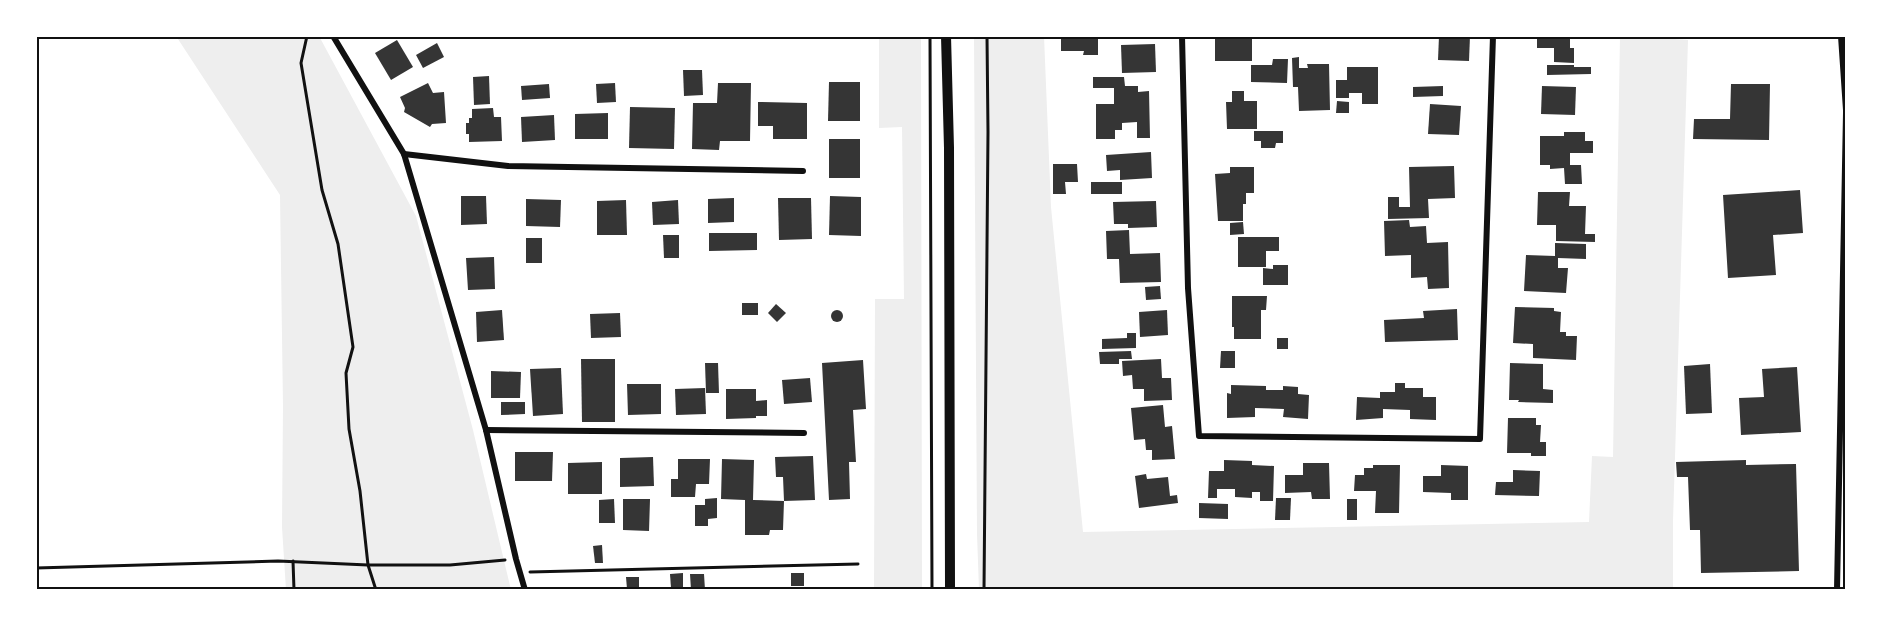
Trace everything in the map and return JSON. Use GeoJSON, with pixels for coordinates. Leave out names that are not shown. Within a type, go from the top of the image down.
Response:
{"type":"FeatureCollection","features":[{"type":"Feature","properties":{"kind":"street"},"geometry":{"type":"LineString","coordinates":[[333,36],[404,154],[486,430],[525,590]]}},
{"type":"Feature","properties":{"kind":"street"},"geometry":{"type":"LineString","coordinates":[[946,36],[949,148],[950,590]]}},
{"type":"Feature","properties":{"kind":"street"},"geometry":{"type":"LineString","coordinates":[[1182,36],[1188,288],[1198,436],[1480,439],[1493,36]]}},
{"type":"Feature","properties":{"kind":"street"},"geometry":{"type":"LineString","coordinates":[[1838,590],[1846,111],[1841,36]]}},
{"type":"Feature","properties":{"kind":"street"},"geometry":{"type":"LineString","coordinates":[[404,154],[508,166],[803,171]]}},
{"type":"Feature","properties":{"kind":"street"},"geometry":{"type":"LineString","coordinates":[[486,430],[804,433]]}},
{"type":"Feature","properties":{"kind":"path"},"geometry":{"type":"LineString","coordinates":[[306,36],[301,63],[322,190],[338,244],[352,347],[346,374],[350,429],[368,565],[376,590]]}},
{"type":"Feature","properties":{"kind":"path"},"geometry":{"type":"LineString","coordinates":[[930,36],[932,590]]}},
{"type":"Feature","properties":{"kind":"path"},"geometry":{"type":"LineString","coordinates":[[984,590],[987,36]]}},
{"type":"Feature","properties":{"kind":"path"},"geometry":{"type":"LineString","coordinates":[[36,568],[293,561],[368,565],[450,565],[516,560]]}},
{"type":"Feature","properties":{"kind":"path"},"geometry":{"type":"LineString","coordinates":[[293,561],[294,590]]}},
{"type":"Feature","properties":{"kind":"path"},"geometry":{"type":"LineString","coordinates":[[519,572],[858,564]]}},
{"type":"Feature","properties":{"kind":"shaded area"},"geometry":{"type":"Polygon","coordinates":[[[176,36],[319,36],[416,216],[473,430],[511,590],[286,590],[282,527],[280,195],[176,36]]]}},
{"type":"Feature","properties":{"kind":"shaded area"},"geometry":{"type":"Polygon","coordinates":[[[879,36],[921,36],[922,590],[874,590],[875,299],[904,299],[902,127],[879,128],[879,36]]]}},
{"type":"Feature","properties":{"kind":"shaded area"},"geometry":{"type":"Polygon","coordinates":[[[974,36],[1044,36],[1051,207],[1083,532],[1589,522],[1592,456],[1613,457],[1620,36],[1660,36],[1660,38],[1688,40],[1673,521],[1673,590],[979,590],[974,36]]]}},
{"type":"Feature","properties":{"kind":"building"},"geometry":{"type":"Polygon","coordinates":[[[1061,36],[1098,36],[1098,55],[1083,55],[1084,51],[1061,51],[1061,36]]]}},
{"type":"Feature","properties":{"kind":"building"},"geometry":{"type":"Polygon","coordinates":[[[1215,36],[1252,36],[1252,61],[1215,61],[1215,36]]]}},
{"type":"Feature","properties":{"kind":"building"},"geometry":{"type":"Polygon","coordinates":[[[1439,36],[1470,36],[1469,61],[1438,60],[1439,36]]]}},
{"type":"Feature","properties":{"kind":"building"},"geometry":{"type":"Polygon","coordinates":[[[1537,36],[1570,36],[1570,48],[1574,48],[1574,63],[1554,62],[1554,48],[1537,48],[1537,36]]]}},
{"type":"Feature","properties":{"kind":"building"},"geometry":{"type":"Polygon","coordinates":[[[397,40],[413,67],[391,80],[375,53],[397,40]]]}},
{"type":"Feature","properties":{"kind":"building"},"geometry":{"type":"Polygon","coordinates":[[[437,43],[444,57],[423,68],[416,55],[437,43]]]}},
{"type":"Feature","properties":{"kind":"building"},"geometry":{"type":"Polygon","coordinates":[[[1155,44],[1156,72],[1122,73],[1121,45],[1155,44]]]}},
{"type":"Feature","properties":{"kind":"building"},"geometry":{"type":"Polygon","coordinates":[[[1299,57],[1299,68],[1308,68],[1307,64],[1329,64],[1330,110],[1299,111],[1298,87],[1293,87],[1292,58],[1299,57]]]}},
{"type":"Feature","properties":{"kind":"building"},"geometry":{"type":"Polygon","coordinates":[[[1273,59],[1288,59],[1287,83],[1251,82],[1251,65],[1272,65],[1273,59]]]}},
{"type":"Feature","properties":{"kind":"building"},"geometry":{"type":"Polygon","coordinates":[[[1547,65],[1591,67],[1591,74],[1547,75],[1547,65]]]}},
{"type":"Feature","properties":{"kind":"building"},"geometry":{"type":"Polygon","coordinates":[[[1347,67],[1378,67],[1378,104],[1362,104],[1362,93],[1349,93],[1349,98],[1336,98],[1336,80],[1347,80],[1347,67]]]}},
{"type":"Feature","properties":{"kind":"building"},"geometry":{"type":"Polygon","coordinates":[[[683,70],[702,70],[703,95],[684,96],[683,70]]]}},
{"type":"Feature","properties":{"kind":"building"},"geometry":{"type":"Polygon","coordinates":[[[489,76],[490,104],[474,105],[473,77],[489,76]]]}},
{"type":"Feature","properties":{"kind":"building"},"geometry":{"type":"Polygon","coordinates":[[[1093,77],[1124,77],[1125,86],[1138,86],[1138,92],[1149,91],[1150,138],[1137,138],[1137,122],[1122,123],[1122,130],[1115,130],[1115,139],[1096,139],[1096,104],[1114,104],[1114,88],[1093,88],[1093,77]]]}},
{"type":"Feature","properties":{"kind":"building"},"geometry":{"type":"Polygon","coordinates":[[[829,82],[860,82],[860,121],[828,121],[829,82]]]}},
{"type":"Feature","properties":{"kind":"building"},"geometry":{"type":"Polygon","coordinates":[[[428,83],[433,93],[444,92],[446,123],[432,124],[430,127],[404,112],[405,108],[400,97],[428,83]]]}},
{"type":"Feature","properties":{"kind":"building"},"geometry":{"type":"Polygon","coordinates":[[[615,83],[616,102],[597,103],[596,84],[615,83]]]}},
{"type":"Feature","properties":{"kind":"building"},"geometry":{"type":"Polygon","coordinates":[[[718,83],[751,83],[750,141],[720,141],[719,150],[692,149],[693,103],[717,103],[718,83]]]}},
{"type":"Feature","properties":{"kind":"building"},"geometry":{"type":"Polygon","coordinates":[[[549,84],[550,98],[522,100],[521,86],[549,84]]]}},
{"type":"Feature","properties":{"kind":"building"},"geometry":{"type":"Polygon","coordinates":[[[1731,84],[1770,84],[1769,140],[1693,139],[1694,119],[1730,119],[1731,84]]]}},
{"type":"Feature","properties":{"kind":"building"},"geometry":{"type":"Polygon","coordinates":[[[1443,86],[1443,96],[1413,97],[1413,87],[1443,86]]]}},
{"type":"Feature","properties":{"kind":"building"},"geometry":{"type":"Polygon","coordinates":[[[1542,86],[1576,87],[1575,115],[1541,114],[1542,86]]]}},
{"type":"Feature","properties":{"kind":"building"},"geometry":{"type":"Polygon","coordinates":[[[1232,91],[1244,91],[1244,101],[1257,101],[1257,129],[1227,129],[1226,102],[1232,102],[1232,91]]]}},
{"type":"Feature","properties":{"kind":"building"},"geometry":{"type":"Polygon","coordinates":[[[1337,101],[1349,102],[1349,113],[1336,113],[1337,101]]]}},
{"type":"Feature","properties":{"kind":"building"},"geometry":{"type":"Polygon","coordinates":[[[758,102],[807,103],[807,139],[773,139],[773,126],[758,126],[758,102]]]}},
{"type":"Feature","properties":{"kind":"building"},"geometry":{"type":"Polygon","coordinates":[[[1430,104],[1461,106],[1459,135],[1428,134],[1430,104]]]}},
{"type":"Feature","properties":{"kind":"building"},"geometry":{"type":"Polygon","coordinates":[[[630,107],[675,108],[674,149],[629,148],[630,107]]]}},
{"type":"Feature","properties":{"kind":"building"},"geometry":{"type":"Polygon","coordinates":[[[493,108],[494,117],[501,117],[502,141],[469,142],[466,123],[469,123],[469,118],[472,118],[472,109],[493,108]]]}},
{"type":"Feature","properties":{"kind":"building"},"geometry":{"type":"Polygon","coordinates":[[[608,113],[608,139],[575,139],[575,114],[608,113]]]}},
{"type":"Feature","properties":{"kind":"building"},"geometry":{"type":"Polygon","coordinates":[[[554,115],[555,140],[522,142],[521,117],[554,115]]]}},
{"type":"Feature","properties":{"kind":"building"},"geometry":{"type":"Polygon","coordinates":[[[1254,131],[1283,131],[1283,143],[1276,143],[1275,148],[1261,148],[1261,141],[1254,141],[1254,131]]]}},
{"type":"Feature","properties":{"kind":"building"},"geometry":{"type":"Polygon","coordinates":[[[1564,132],[1585,132],[1585,141],[1593,141],[1593,153],[1570,153],[1570,165],[1581,165],[1582,184],[1565,184],[1564,168],[1550,169],[1550,165],[1540,165],[1540,136],[1564,136],[1564,132]]]}},
{"type":"Feature","properties":{"kind":"building"},"geometry":{"type":"Polygon","coordinates":[[[829,139],[860,139],[860,178],[829,178],[829,139]]]}},
{"type":"Feature","properties":{"kind":"building"},"geometry":{"type":"Polygon","coordinates":[[[1151,152],[1152,178],[1120,180],[1120,170],[1107,171],[1106,155],[1151,152]]]}},
{"type":"Feature","properties":{"kind":"building"},"geometry":{"type":"Polygon","coordinates":[[[1053,164],[1077,164],[1078,182],[1065,182],[1066,194],[1053,194],[1053,164]]]}},
{"type":"Feature","properties":{"kind":"building"},"geometry":{"type":"Polygon","coordinates":[[[1454,166],[1455,198],[1428,199],[1429,218],[1388,219],[1388,197],[1399,197],[1399,207],[1410,207],[1409,167],[1454,166]]]}},
{"type":"Feature","properties":{"kind":"building"},"geometry":{"type":"Polygon","coordinates":[[[1230,167],[1254,167],[1254,193],[1246,193],[1246,204],[1243,204],[1243,221],[1218,221],[1215,174],[1230,173],[1230,167]]]}},
{"type":"Feature","properties":{"kind":"building"},"geometry":{"type":"Polygon","coordinates":[[[1091,182],[1122,182],[1122,194],[1091,194],[1091,182]]]}},
{"type":"Feature","properties":{"kind":"building"},"geometry":{"type":"Polygon","coordinates":[[[1800,190],[1803,233],[1773,235],[1776,275],[1728,278],[1723,195],[1800,190]]]}},
{"type":"Feature","properties":{"kind":"building"},"geometry":{"type":"Polygon","coordinates":[[[1538,192],[1570,192],[1569,206],[1586,206],[1585,234],[1595,234],[1595,242],[1556,241],[1556,225],[1537,225],[1538,192]]]}},
{"type":"Feature","properties":{"kind":"building"},"geometry":{"type":"Polygon","coordinates":[[[461,196],[486,196],[487,224],[461,225],[461,196]]]}},
{"type":"Feature","properties":{"kind":"building"},"geometry":{"type":"Polygon","coordinates":[[[830,196],[861,197],[861,236],[829,235],[830,196]]]}},
{"type":"Feature","properties":{"kind":"building"},"geometry":{"type":"Polygon","coordinates":[[[734,198],[734,222],[708,223],[708,199],[734,198]]]}},
{"type":"Feature","properties":{"kind":"building"},"geometry":{"type":"Polygon","coordinates":[[[778,198],[811,198],[812,239],[779,240],[778,198]]]}},
{"type":"Feature","properties":{"kind":"building"},"geometry":{"type":"Polygon","coordinates":[[[526,199],[561,200],[560,227],[526,226],[526,199]]]}},
{"type":"Feature","properties":{"kind":"building"},"geometry":{"type":"Polygon","coordinates":[[[626,200],[627,235],[597,235],[597,201],[626,200]]]}},
{"type":"Feature","properties":{"kind":"building"},"geometry":{"type":"Polygon","coordinates":[[[678,200],[679,224],[653,225],[652,202],[678,200]]]}},
{"type":"Feature","properties":{"kind":"building"},"geometry":{"type":"Polygon","coordinates":[[[1156,201],[1157,227],[1128,228],[1128,224],[1114,224],[1113,202],[1156,201]]]}},
{"type":"Feature","properties":{"kind":"building"},"geometry":{"type":"Polygon","coordinates":[[[1409,220],[1410,227],[1426,226],[1427,243],[1448,242],[1449,288],[1428,289],[1427,277],[1411,278],[1411,255],[1385,256],[1384,221],[1409,220]]]}},
{"type":"Feature","properties":{"kind":"building"},"geometry":{"type":"Polygon","coordinates":[[[1243,222],[1244,234],[1230,235],[1230,223],[1243,222]]]}},
{"type":"Feature","properties":{"kind":"building"},"geometry":{"type":"Polygon","coordinates":[[[1129,230],[1130,254],[1160,253],[1161,282],[1120,283],[1119,259],[1107,259],[1106,231],[1129,230]]]}},
{"type":"Feature","properties":{"kind":"building"},"geometry":{"type":"Polygon","coordinates":[[[709,233],[757,233],[757,250],[709,251],[709,233]]]}},
{"type":"Feature","properties":{"kind":"building"},"geometry":{"type":"Polygon","coordinates":[[[663,235],[679,235],[679,258],[664,258],[663,235]]]}},
{"type":"Feature","properties":{"kind":"building"},"geometry":{"type":"Polygon","coordinates":[[[1238,237],[1279,237],[1279,251],[1266,251],[1266,267],[1238,267],[1238,237]]]}},
{"type":"Feature","properties":{"kind":"building"},"geometry":{"type":"Polygon","coordinates":[[[526,238],[542,238],[542,263],[526,263],[526,238]]]}},
{"type":"Feature","properties":{"kind":"building"},"geometry":{"type":"Polygon","coordinates":[[[1555,243],[1586,244],[1586,259],[1558,258],[1558,268],[1568,268],[1566,293],[1524,291],[1526,255],[1555,256],[1555,243]]]}},
{"type":"Feature","properties":{"kind":"building"},"geometry":{"type":"Polygon","coordinates":[[[494,257],[495,289],[468,290],[466,258],[494,257]]]}},
{"type":"Feature","properties":{"kind":"building"},"geometry":{"type":"Polygon","coordinates":[[[1273,265],[1288,265],[1288,285],[1263,285],[1263,268],[1273,269],[1273,265]]]}},
{"type":"Feature","properties":{"kind":"building"},"geometry":{"type":"Polygon","coordinates":[[[1160,286],[1161,299],[1146,300],[1145,287],[1160,286]]]}},
{"type":"Feature","properties":{"kind":"building"},"geometry":{"type":"Polygon","coordinates":[[[1232,296],[1267,296],[1266,310],[1261,310],[1261,339],[1234,339],[1232,296]]]}},
{"type":"Feature","properties":{"kind":"building"},"geometry":{"type":"Polygon","coordinates":[[[742,303],[758,303],[758,315],[742,315],[742,303]]]}},
{"type":"Feature","properties":{"kind":"building"},"geometry":{"type":"Polygon","coordinates":[[[776,304],[786,313],[777,322],[768,313],[776,304]]]}},
{"type":"Feature","properties":{"kind":"building"},"geometry":{"type":"Polygon","coordinates":[[[1515,307],[1554,308],[1554,311],[1561,312],[1560,332],[1566,332],[1566,336],[1577,336],[1576,360],[1533,358],[1533,344],[1513,343],[1515,307]]]}},
{"type":"Feature","properties":{"kind":"building"},"geometry":{"type":"Polygon","coordinates":[[[1457,309],[1458,340],[1385,342],[1384,320],[1424,318],[1423,311],[1457,309]]]}},
{"type":"Feature","properties":{"kind":"building"},"geometry":{"type":"Polygon","coordinates":[[[502,310],[504,340],[477,342],[476,312],[502,310]]]}},
{"type":"Feature","properties":{"kind":"building"},"geometry":{"type":"Polygon","coordinates":[[[837,310],[843,316],[837,322],[831,316],[837,310]]]}},
{"type":"Feature","properties":{"kind":"building"},"geometry":{"type":"Polygon","coordinates":[[[1167,310],[1168,335],[1140,337],[1139,312],[1167,310]]]}},
{"type":"Feature","properties":{"kind":"building"},"geometry":{"type":"Polygon","coordinates":[[[620,313],[621,337],[591,338],[590,314],[620,313]]]}},
{"type":"Feature","properties":{"kind":"building"},"geometry":{"type":"Polygon","coordinates":[[[1127,333],[1136,333],[1136,348],[1102,349],[1102,339],[1127,338],[1127,333]]]}},
{"type":"Feature","properties":{"kind":"building"},"geometry":{"type":"Polygon","coordinates":[[[1277,338],[1288,338],[1288,349],[1277,349],[1277,338]]]}},
{"type":"Feature","properties":{"kind":"building"},"geometry":{"type":"Polygon","coordinates":[[[1131,351],[1132,359],[1119,359],[1119,364],[1100,364],[1099,352],[1131,351]]]}},
{"type":"Feature","properties":{"kind":"building"},"geometry":{"type":"Polygon","coordinates":[[[1221,351],[1235,351],[1235,368],[1220,368],[1221,351]]]}},
{"type":"Feature","properties":{"kind":"building"},"geometry":{"type":"Polygon","coordinates":[[[581,359],[615,359],[615,422],[582,422],[581,359]]]}},
{"type":"Feature","properties":{"kind":"building"},"geometry":{"type":"Polygon","coordinates":[[[1161,359],[1162,378],[1171,378],[1172,400],[1144,401],[1144,389],[1133,389],[1132,375],[1123,376],[1122,361],[1161,359]]]}},
{"type":"Feature","properties":{"kind":"building"},"geometry":{"type":"Polygon","coordinates":[[[863,360],[866,409],[853,410],[856,462],[849,462],[850,499],[829,500],[822,363],[863,360]]]}},
{"type":"Feature","properties":{"kind":"building"},"geometry":{"type":"Polygon","coordinates":[[[705,363],[718,363],[719,393],[706,393],[705,363]]]}},
{"type":"Feature","properties":{"kind":"building"},"geometry":{"type":"Polygon","coordinates":[[[1510,363],[1543,364],[1543,389],[1553,390],[1553,403],[1509,400],[1510,363]]]}},
{"type":"Feature","properties":{"kind":"building"},"geometry":{"type":"Polygon","coordinates":[[[1710,364],[1712,413],[1686,414],[1684,366],[1710,364]]]}},
{"type":"Feature","properties":{"kind":"building"},"geometry":{"type":"Polygon","coordinates":[[[1797,367],[1801,432],[1741,435],[1739,398],[1764,397],[1762,369],[1797,367]]]}},
{"type":"Feature","properties":{"kind":"building"},"geometry":{"type":"Polygon","coordinates":[[[561,368],[563,414],[533,416],[530,369],[561,368]]]}},
{"type":"Feature","properties":{"kind":"building"},"geometry":{"type":"Polygon","coordinates":[[[491,371],[521,372],[520,398],[491,398],[491,371]]]}},
{"type":"Feature","properties":{"kind":"building"},"geometry":{"type":"Polygon","coordinates":[[[810,378],[812,402],[784,404],[782,380],[810,378]]]}},
{"type":"Feature","properties":{"kind":"building"},"geometry":{"type":"Polygon","coordinates":[[[1395,383],[1405,383],[1405,388],[1423,388],[1423,397],[1436,397],[1436,420],[1410,419],[1410,410],[1383,409],[1383,418],[1356,420],[1357,397],[1380,398],[1380,392],[1395,392],[1395,383]]]}},
{"type":"Feature","properties":{"kind":"building"},"geometry":{"type":"Polygon","coordinates":[[[627,384],[661,384],[661,414],[628,415],[627,384]]]}},
{"type":"Feature","properties":{"kind":"building"},"geometry":{"type":"Polygon","coordinates":[[[1231,385],[1266,386],[1266,390],[1283,390],[1283,386],[1298,387],[1298,394],[1309,395],[1308,419],[1283,417],[1284,409],[1255,408],[1255,417],[1227,418],[1227,393],[1231,394],[1231,385]]]}},
{"type":"Feature","properties":{"kind":"building"},"geometry":{"type":"Polygon","coordinates":[[[705,388],[706,414],[676,415],[675,389],[705,388]]]}},
{"type":"Feature","properties":{"kind":"building"},"geometry":{"type":"Polygon","coordinates":[[[726,389],[756,389],[756,401],[767,400],[767,416],[726,419],[726,389]]]}},
{"type":"Feature","properties":{"kind":"building"},"geometry":{"type":"Polygon","coordinates":[[[501,402],[525,402],[525,414],[501,415],[501,402]]]}},
{"type":"Feature","properties":{"kind":"building"},"geometry":{"type":"Polygon","coordinates":[[[1163,405],[1165,427],[1172,426],[1175,459],[1152,460],[1152,450],[1146,450],[1145,439],[1134,440],[1131,408],[1163,405]]]}},
{"type":"Feature","properties":{"kind":"building"},"geometry":{"type":"Polygon","coordinates":[[[1508,418],[1536,418],[1536,425],[1541,425],[1540,442],[1546,442],[1546,456],[1531,456],[1531,453],[1507,453],[1508,418]]]}},
{"type":"Feature","properties":{"kind":"building"},"geometry":{"type":"Polygon","coordinates":[[[515,452],[553,452],[552,481],[515,481],[515,452]]]}},
{"type":"Feature","properties":{"kind":"building"},"geometry":{"type":"Polygon","coordinates":[[[813,456],[815,500],[784,501],[783,477],[776,477],[775,457],[813,456]]]}},
{"type":"Feature","properties":{"kind":"building"},"geometry":{"type":"Polygon","coordinates":[[[653,457],[654,486],[620,487],[620,458],[653,457]]]}},
{"type":"Feature","properties":{"kind":"building"},"geometry":{"type":"Polygon","coordinates":[[[678,459],[710,459],[709,484],[696,484],[695,497],[671,497],[671,479],[678,479],[678,459]]]}},
{"type":"Feature","properties":{"kind":"building"},"geometry":{"type":"Polygon","coordinates":[[[722,459],[754,460],[753,500],[784,501],[783,530],[770,530],[769,535],[745,535],[745,500],[721,499],[722,459]]]}},
{"type":"Feature","properties":{"kind":"building"},"geometry":{"type":"Polygon","coordinates":[[[1224,460],[1252,461],[1252,465],[1274,466],[1273,501],[1260,501],[1260,492],[1252,492],[1252,498],[1235,497],[1235,489],[1217,489],[1217,498],[1208,498],[1209,471],[1224,471],[1224,460]]]}},
{"type":"Feature","properties":{"kind":"building"},"geometry":{"type":"Polygon","coordinates":[[[1746,460],[1746,465],[1796,464],[1799,571],[1701,573],[1700,530],[1690,530],[1688,477],[1677,477],[1676,462],[1746,460]]]}},
{"type":"Feature","properties":{"kind":"building"},"geometry":{"type":"Polygon","coordinates":[[[602,462],[602,494],[568,494],[568,463],[602,462]]]}},
{"type":"Feature","properties":{"kind":"building"},"geometry":{"type":"Polygon","coordinates":[[[1303,463],[1329,463],[1330,499],[1312,499],[1311,492],[1285,493],[1285,475],[1303,475],[1303,463]]]}},
{"type":"Feature","properties":{"kind":"building"},"geometry":{"type":"Polygon","coordinates":[[[1373,465],[1400,465],[1399,513],[1375,513],[1376,491],[1354,491],[1355,475],[1364,475],[1364,468],[1373,468],[1373,465]]]}},
{"type":"Feature","properties":{"kind":"building"},"geometry":{"type":"Polygon","coordinates":[[[1441,465],[1468,466],[1468,500],[1451,500],[1451,493],[1423,492],[1423,476],[1441,476],[1441,465]]]}},
{"type":"Feature","properties":{"kind":"building"},"geometry":{"type":"Polygon","coordinates":[[[1513,470],[1540,471],[1539,496],[1495,495],[1496,482],[1513,482],[1513,470]]]}},
{"type":"Feature","properties":{"kind":"building"},"geometry":{"type":"Polygon","coordinates":[[[1146,474],[1147,479],[1168,477],[1170,496],[1177,495],[1178,503],[1139,508],[1135,476],[1146,474]]]}},
{"type":"Feature","properties":{"kind":"building"},"geometry":{"type":"Polygon","coordinates":[[[717,498],[717,518],[708,519],[708,526],[695,526],[695,505],[705,505],[705,499],[717,498]]]}},
{"type":"Feature","properties":{"kind":"building"},"geometry":{"type":"Polygon","coordinates":[[[1276,498],[1291,498],[1290,520],[1275,520],[1276,498]]]}},
{"type":"Feature","properties":{"kind":"building"},"geometry":{"type":"Polygon","coordinates":[[[614,499],[615,523],[599,523],[599,500],[614,499]]]}},
{"type":"Feature","properties":{"kind":"building"},"geometry":{"type":"Polygon","coordinates":[[[623,499],[650,499],[649,531],[623,530],[623,499]]]}},
{"type":"Feature","properties":{"kind":"building"},"geometry":{"type":"Polygon","coordinates":[[[1347,499],[1357,499],[1357,520],[1347,520],[1347,499]]]}},
{"type":"Feature","properties":{"kind":"building"},"geometry":{"type":"Polygon","coordinates":[[[1199,503],[1228,504],[1228,519],[1199,518],[1199,503]]]}},
{"type":"Feature","properties":{"kind":"building"},"geometry":{"type":"Polygon","coordinates":[[[602,545],[603,563],[595,563],[593,546],[602,545]]]}},
{"type":"Feature","properties":{"kind":"building"},"geometry":{"type":"Polygon","coordinates":[[[683,573],[683,587],[671,588],[670,574],[683,573]]]}},
{"type":"Feature","properties":{"kind":"building"},"geometry":{"type":"Polygon","coordinates":[[[791,573],[804,573],[804,586],[791,586],[791,573]]]}},
{"type":"Feature","properties":{"kind":"building"},"geometry":{"type":"Polygon","coordinates":[[[690,574],[704,574],[705,590],[691,590],[690,574]]]}},
{"type":"Feature","properties":{"kind":"building"},"geometry":{"type":"Polygon","coordinates":[[[626,577],[639,577],[639,588],[627,589],[626,577]]]}}]}
